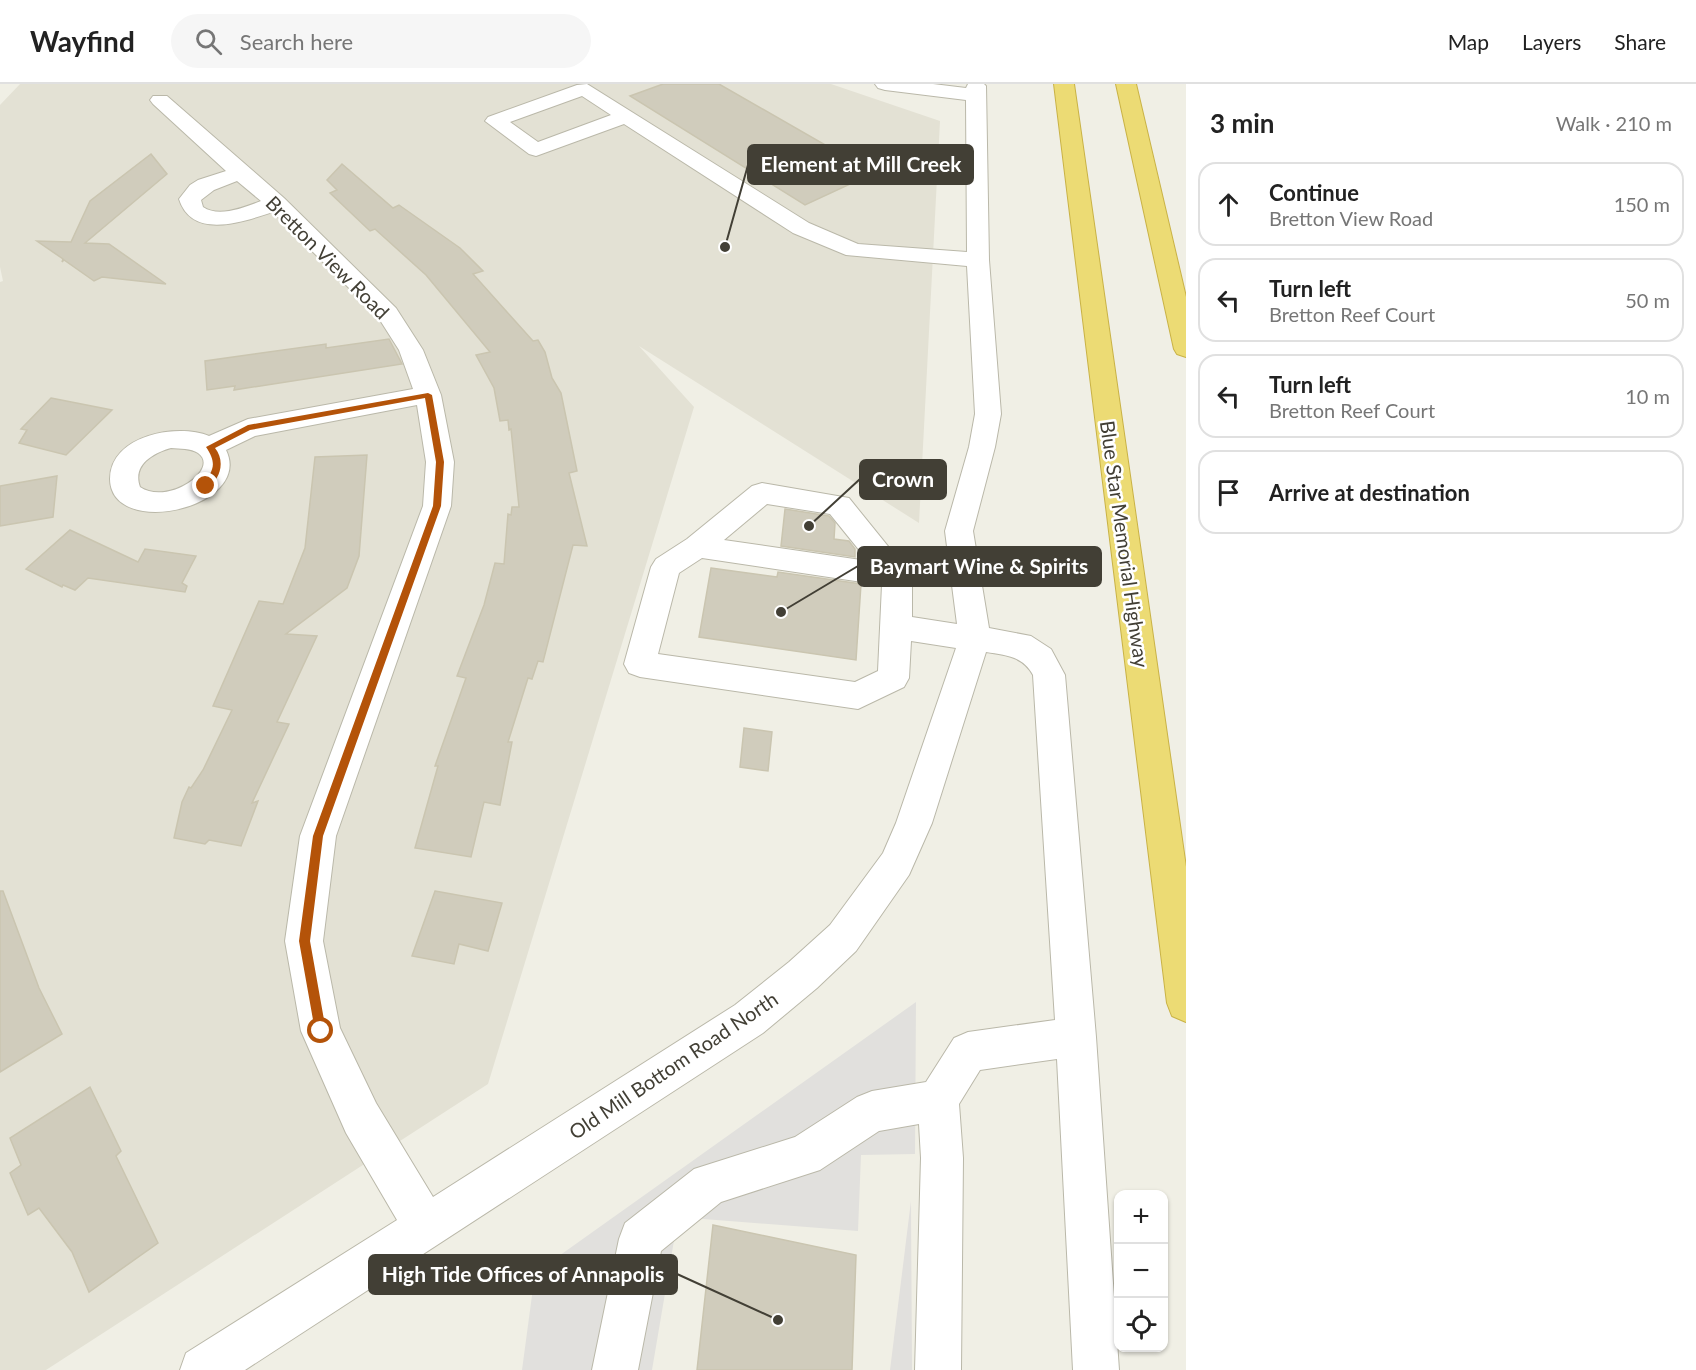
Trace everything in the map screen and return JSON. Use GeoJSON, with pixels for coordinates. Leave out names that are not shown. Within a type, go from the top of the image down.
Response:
{"type":"FeatureCollection","features":[{"type":"Feature","properties":{"kind":"highway","name":"Blue Star Memorial Highway"},"geometry":{"type":"LineString","coordinates":[[1064,84],[1186,1003]]}},
{"type":"Feature","properties":{"kind":"highway"},"geometry":{"type":"LineString","coordinates":[[1128,84],[1186,267]]}},
{"type":"Feature","properties":{"kind":"highway"},"geometry":{"type":"LineString","coordinates":[[1128,84],[1186,349]]}},
{"type":"Feature","properties":{"kind":"street","name":"Old Mill Bottom Road North"},"geometry":{"type":"LineString","coordinates":[[203,1370],[749,1019],[803,975],[843,938],[896,864],[914,823],[975,639],[959,531],[982,447],[988,414],[978,261],[977,91],[893,85]]}},
{"type":"Feature","properties":{"kind":"street"},"geometry":{"type":"LineString","coordinates":[[626,116],[536,150],[495,121],[584,89],[801,228],[854,250],[978,261]]}},
{"type":"Feature","properties":{"kind":"street","name":"Bretton View Road"},"geometry":{"type":"LineString","coordinates":[[160,100],[276,203],[387,313],[411,350],[428,395],[440,462],[437,506],[318,836],[304,941],[321,1031],[361,1118],[427,1228]]}},
{"type":"Feature","properties":{"kind":"street"},"geometry":{"type":"LineString","coordinates":[[240,173],[198,190],[190,199],[190,207],[197,213],[223,219],[243,216],[276,203]]}},
{"type":"Feature","properties":{"kind":"street"},"geometry":{"type":"LineString","coordinates":[[210,447],[248,428],[428,395]]}},
{"type":"Feature","properties":{"kind":"street"},"geometry":{"type":"LineString","coordinates":[[762,493],[839,505],[897,576],[893,678],[858,696],[640,664],[666,567],[697,547],[762,493]]}},
{"type":"Feature","properties":{"kind":"street"},"geometry":{"type":"LineString","coordinates":[[697,547],[897,576]]}},
{"type":"Feature","properties":{"kind":"street"},"geometry":{"type":"LineString","coordinates":[[896,627],[1020,645],[1040,658],[1049,675],[1076,1037],[1096,1370]]}},
{"type":"Feature","properties":{"kind":"street"},"geometry":{"type":"LineString","coordinates":[[938,1370],[942,1158],[938,1100],[969,1052],[1076,1037]]}},
{"type":"Feature","properties":{"kind":"street"},"geometry":{"type":"LineString","coordinates":[[615,1370],[641,1239],[709,1184],[805,1155],[872,1112],[938,1100]]}},
{"type":"Feature","properties":{"kind":"shaded area"},"geometry":{"type":"Polygon","coordinates":[[[20,84],[831,84],[940,121],[919,523],[639,346],[694,407],[488,1084],[46,1370],[0,1370],[0,282],[3,281],[0,267],[0,105],[20,84]]]}},
{"type":"Feature","properties":{"kind":"shaded area"},"geometry":{"type":"Polygon","coordinates":[[[916,1002],[915,1154],[861,1155],[858,1231],[678,1217],[652,1370],[522,1370],[535,1273],[916,1002]]]}},
{"type":"Feature","properties":{"kind":"shaded area"},"geometry":{"type":"Polygon","coordinates":[[[911,1201],[912,1370],[890,1370],[911,1201]]]}},
{"type":"Feature","properties":{"kind":"building"},"geometry":{"type":"Polygon","coordinates":[[[663,84],[719,84],[874,173],[805,205],[630,96],[663,84]]]}},
{"type":"Feature","properties":{"kind":"building"},"geometry":{"type":"Polygon","coordinates":[[[151,154],[167,174],[85,243],[109,244],[166,284],[102,277],[94,281],[64,260],[62,262],[63,259],[37,241],[71,242],[90,201],[151,154]]]}},
{"type":"Feature","properties":{"kind":"building"},"geometry":{"type":"Polygon","coordinates":[[[342,164],[393,208],[399,205],[460,248],[483,271],[473,274],[533,341],[538,340],[545,352],[552,378],[561,393],[577,471],[569,473],[587,546],[573,545],[543,662],[538,661],[532,679],[528,678],[508,742],[512,742],[500,805],[484,802],[471,857],[415,848],[438,766],[435,766],[466,678],[457,676],[484,605],[495,563],[504,564],[508,514],[511,515],[512,507],[519,507],[511,429],[509,430],[508,420],[500,421],[494,388],[476,355],[490,352],[426,275],[375,229],[370,231],[330,193],[337,190],[327,180],[342,164]]]}},
{"type":"Feature","properties":{"kind":"building"},"geometry":{"type":"Polygon","coordinates":[[[389,339],[402,364],[234,390],[235,386],[207,390],[205,361],[326,344],[326,348],[389,339]]]}},
{"type":"Feature","properties":{"kind":"building"},"geometry":{"type":"Polygon","coordinates":[[[51,398],[112,410],[66,455],[19,443],[27,430],[21,429],[51,398]]]}},
{"type":"Feature","properties":{"kind":"building"},"geometry":{"type":"Polygon","coordinates":[[[367,455],[359,556],[347,588],[286,634],[317,636],[277,722],[289,724],[252,803],[258,801],[241,846],[209,840],[205,844],[174,838],[182,802],[189,787],[191,788],[203,770],[232,710],[213,706],[259,601],[283,604],[305,548],[315,457],[367,455]]]}},
{"type":"Feature","properties":{"kind":"building"},"geometry":{"type":"Polygon","coordinates":[[[57,476],[53,517],[0,526],[0,486],[57,476]]]}},
{"type":"Feature","properties":{"kind":"building"},"geometry":{"type":"Polygon","coordinates":[[[785,509],[829,516],[835,523],[834,539],[849,541],[855,549],[855,557],[781,546],[785,509]]]}},
{"type":"Feature","properties":{"kind":"building"},"geometry":{"type":"Polygon","coordinates":[[[70,530],[138,562],[145,549],[196,556],[182,583],[187,586],[185,592],[88,578],[75,590],[63,585],[62,587],[26,569],[70,530]]]}},
{"type":"Feature","properties":{"kind":"building"},"geometry":{"type":"Polygon","coordinates":[[[711,568],[777,577],[778,572],[861,584],[856,660],[699,637],[711,568]]]}},
{"type":"Feature","properties":{"kind":"building"},"geometry":{"type":"Polygon","coordinates":[[[744,728],[772,732],[768,771],[740,767],[744,728]]]}},
{"type":"Feature","properties":{"kind":"building"},"geometry":{"type":"Polygon","coordinates":[[[0,891],[3,891],[39,988],[62,1034],[0,1072],[0,891]]]}},
{"type":"Feature","properties":{"kind":"building"},"geometry":{"type":"Polygon","coordinates":[[[435,891],[502,903],[488,951],[459,944],[454,964],[412,956],[435,891]]]}},
{"type":"Feature","properties":{"kind":"building"},"geometry":{"type":"Polygon","coordinates":[[[90,1087],[121,1151],[116,1156],[158,1243],[89,1292],[72,1252],[39,1208],[28,1215],[10,1173],[21,1165],[10,1138],[90,1087]]]}},
{"type":"Feature","properties":{"kind":"building"},"geometry":{"type":"Polygon","coordinates":[[[713,1225],[856,1255],[852,1370],[697,1370],[713,1225]]]}},
{"type":"Feature","properties":{"kind":"place","name":"Element at Mill Creek"},"geometry":{"type":"Point","coordinates":[725,247]}},
{"type":"Feature","properties":{"kind":"place","name":"Crown"},"geometry":{"type":"Point","coordinates":[809,526]}},
{"type":"Feature","properties":{"kind":"place","name":"Baymart Wine & Spirits"},"geometry":{"type":"Point","coordinates":[781,612]}},
{"type":"Feature","properties":{"kind":"place","name":"High Tide Offices of Annapolis"},"geometry":{"type":"Point","coordinates":[778,1320]}},
{"type":"Feature","properties":{"kind":"route"},"geometry":{"type":"LineString","coordinates":[[206,486],[218,466],[217,456],[210,447],[248,428],[428,395],[440,462],[437,506],[318,836],[304,941],[321,1031]]}}]}
